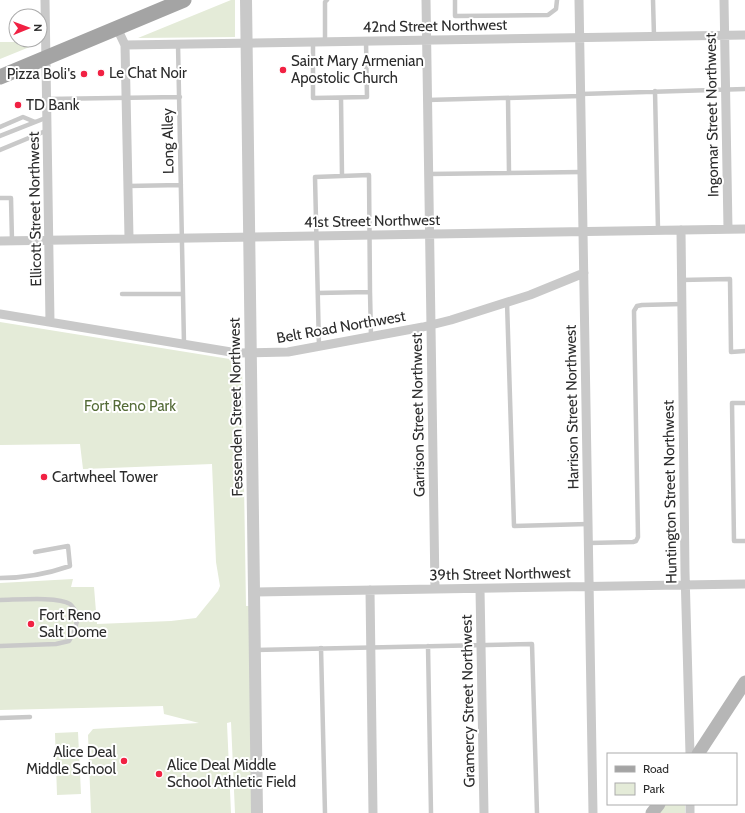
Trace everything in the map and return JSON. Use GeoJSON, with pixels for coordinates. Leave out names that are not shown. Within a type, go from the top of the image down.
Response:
{"type":"FeatureCollection","features":[{"type":"Feature","properties":{"kind":"main road"},"geometry":{"type":"LineString","coordinates":[[0,77],[184,0]]}},
{"type":"Feature","properties":{"kind":"main road"},"geometry":{"type":"LineString","coordinates":[[699,753],[745,682]]}},
{"type":"Feature","properties":{"kind":"main road"},"geometry":{"type":"LineString","coordinates":[[652,813],[658,805]]}},
{"type":"Feature","properties":{"kind":"street","name":"Ellicott Street Northwest"},"geometry":{"type":"LineString","coordinates":[[45,0],[50,322]]}},
{"type":"Feature","properties":{"kind":"street","name":"Fessenden Street Northwest"},"geometry":{"type":"LineString","coordinates":[[246,0],[257,813]]}},
{"type":"Feature","properties":{"kind":"street","name":"Garrison Street Northwest"},"geometry":{"type":"LineString","coordinates":[[426,0],[435,589]]}},
{"type":"Feature","properties":{"kind":"street","name":"Harrison Street Northwest"},"geometry":{"type":"LineString","coordinates":[[579,0],[593,813]]}},
{"type":"Feature","properties":{"kind":"street","name":"Ingomar Street Northwest"},"geometry":{"type":"LineString","coordinates":[[724,0],[728,229]]}},
{"type":"Feature","properties":{"kind":"street"},"geometry":{"type":"LineString","coordinates":[[118,28],[125,44],[129,238]]}},
{"type":"Feature","properties":{"kind":"street","name":"42nd Street Northwest"},"geometry":{"type":"LineString","coordinates":[[125,44],[745,35]]}},
{"type":"Feature","properties":{"kind":"street","name":"41st Street Northwest"},"geometry":{"type":"LineString","coordinates":[[0,241],[745,229]]}},
{"type":"Feature","properties":{"kind":"street","name":"Huntington Street Northwest"},"geometry":{"type":"LineString","coordinates":[[681,230],[690,753]]}},
{"type":"Feature","properties":{"kind":"street","name":"Belt Road Northwest"},"geometry":{"type":"LineString","coordinates":[[0,314],[237,353],[288,352],[431,325],[507,302],[584,273]]}},
{"type":"Feature","properties":{"kind":"street","name":"39th Street Northwest"},"geometry":{"type":"LineString","coordinates":[[254,592],[745,584]]}},
{"type":"Feature","properties":{"kind":"street","name":"Gramercy Street Northwest"},"geometry":{"type":"LineString","coordinates":[[480,589],[484,813]]}},
{"type":"Feature","properties":{"kind":"street"},"geometry":{"type":"LineString","coordinates":[[370,590],[373,813]]}},
{"type":"Feature","properties":{"kind":"lane"},"geometry":{"type":"LineString","coordinates":[[325,42],[324,2],[327,0]]}},
{"type":"Feature","properties":{"kind":"lane"},"geometry":{"type":"LineString","coordinates":[[455,0],[455,16],[548,15],[556,9],[557,0]]}},
{"type":"Feature","properties":{"kind":"lane"},"geometry":{"type":"LineString","coordinates":[[654,0],[654,36]]}},
{"type":"Feature","properties":{"kind":"lane"},"geometry":{"type":"LineString","coordinates":[[313,42],[314,98],[341,98],[367,97],[366,41]]}},
{"type":"Feature","properties":{"kind":"lane","name":"Long Alley"},"geometry":{"type":"LineString","coordinates":[[178,44],[184,345]]}},
{"type":"Feature","properties":{"kind":"lane"},"geometry":{"type":"LineString","coordinates":[[427,100],[745,89]]}},
{"type":"Feature","properties":{"kind":"lane"},"geometry":{"type":"LineString","coordinates":[[655,91],[658,230]]}},
{"type":"Feature","properties":{"kind":"lane"},"geometry":{"type":"LineString","coordinates":[[47,99],[180,97]]}},
{"type":"Feature","properties":{"kind":"lane"},"geometry":{"type":"LineString","coordinates":[[341,98],[342,176]]}},
{"type":"Feature","properties":{"kind":"lane"},"geometry":{"type":"LineString","coordinates":[[508,98],[509,173]]}},
{"type":"Feature","properties":{"kind":"lane"},"geometry":{"type":"LineString","coordinates":[[0,127],[23,117],[35,122]]}},
{"type":"Feature","properties":{"kind":"lane"},"geometry":{"type":"LineString","coordinates":[[0,136],[48,117]]}},
{"type":"Feature","properties":{"kind":"lane"},"geometry":{"type":"LineString","coordinates":[[0,150],[48,130]]}},
{"type":"Feature","properties":{"kind":"lane"},"geometry":{"type":"LineString","coordinates":[[428,174],[582,172]]}},
{"type":"Feature","properties":{"kind":"lane"},"geometry":{"type":"LineString","coordinates":[[319,347],[315,177],[369,176],[371,337]]}},
{"type":"Feature","properties":{"kind":"lane"},"geometry":{"type":"LineString","coordinates":[[128,186],[181,185]]}},
{"type":"Feature","properties":{"kind":"lane"},"geometry":{"type":"LineString","coordinates":[[0,198],[11,198],[12,241]]}},
{"type":"Feature","properties":{"kind":"lane"},"geometry":{"type":"LineString","coordinates":[[681,280],[730,279],[731,352],[745,352]]}},
{"type":"Feature","properties":{"kind":"lane"},"geometry":{"type":"LineString","coordinates":[[318,293],[370,292]]}},
{"type":"Feature","properties":{"kind":"lane"},"geometry":{"type":"LineString","coordinates":[[122,294],[183,294]]}},
{"type":"Feature","properties":{"kind":"lane"},"geometry":{"type":"LineString","coordinates":[[507,302],[514,526],[588,524]]}},
{"type":"Feature","properties":{"kind":"lane"},"geometry":{"type":"LineString","coordinates":[[589,543],[633,542],[636,541],[638,536],[634,311],[637,306],[642,304],[682,304]]}},
{"type":"Feature","properties":{"kind":"lane"},"geometry":{"type":"LineString","coordinates":[[745,403],[732,403],[734,541],[745,541]]}},
{"type":"Feature","properties":{"kind":"lane"},"geometry":{"type":"LineString","coordinates":[[0,578],[18,578],[52,572],[70,566],[68,546],[35,552]]}},
{"type":"Feature","properties":{"kind":"lane"},"geometry":{"type":"LineString","coordinates":[[0,600],[50,600],[62,602],[70,604],[78,614],[74,634],[69,641],[56,644],[0,646]]}},
{"type":"Feature","properties":{"kind":"lane"},"geometry":{"type":"LineString","coordinates":[[255,650],[532,644],[537,813]]}},
{"type":"Feature","properties":{"kind":"lane"},"geometry":{"type":"LineString","coordinates":[[428,646],[431,813]]}},
{"type":"Feature","properties":{"kind":"lane"},"geometry":{"type":"LineString","coordinates":[[321,648],[325,813]]}},
{"type":"Feature","properties":{"kind":"lane"},"geometry":{"type":"LineString","coordinates":[[0,718],[30,717]]}},
{"type":"Feature","properties":{"kind":"green space"},"geometry":{"type":"Polygon","coordinates":[[[231,0],[235,0],[235,37],[138,38],[231,0]]]}},
{"type":"Feature","properties":{"kind":"green space"},"geometry":{"type":"Polygon","coordinates":[[[0,42],[8,42],[8,48],[27,48],[0,59],[0,42]]]}},
{"type":"Feature","properties":{"kind":"green space","name":"Fort Reno Park"},"geometry":{"type":"Polygon","coordinates":[[[0,322],[242,361],[246,606],[250,606],[253,813],[235,813],[231,722],[227,723],[231,813],[91,813],[88,735],[93,729],[199,723],[164,714],[163,706],[0,710],[0,583],[73,579],[71,587],[94,587],[97,624],[171,621],[196,618],[218,591],[220,586],[216,562],[212,464],[83,469],[80,444],[0,445],[0,322]]]}},
{"type":"Feature","properties":{"kind":"green space"},"geometry":{"type":"Polygon","coordinates":[[[78,732],[81,794],[57,795],[55,733],[78,732]]]}},
{"type":"Feature","properties":{"kind":"green space"},"geometry":{"type":"Polygon","coordinates":[[[665,805],[685,805],[685,813],[659,813],[665,805]]]}},
{"type":"Feature","properties":{"kind":"place","name":"Saint Mary Armenian Apostolic Church"},"geometry":{"type":"Point","coordinates":[283,70]}},
{"type":"Feature","properties":{"kind":"place","name":"Le Chat Noir"},"geometry":{"type":"Point","coordinates":[101,73]}},
{"type":"Feature","properties":{"kind":"place","name":"Pizza Boli's"},"geometry":{"type":"Point","coordinates":[84,74]}},
{"type":"Feature","properties":{"kind":"place","name":"TD Bank"},"geometry":{"type":"Point","coordinates":[18,105]}},
{"type":"Feature","properties":{"kind":"place","name":"Cartwheel Tower"},"geometry":{"type":"Point","coordinates":[44,477]}},
{"type":"Feature","properties":{"kind":"place","name":"Fort Reno Salt Dome"},"geometry":{"type":"Point","coordinates":[31,624]}},
{"type":"Feature","properties":{"kind":"place","name":"Alice Deal Middle School"},"geometry":{"type":"Point","coordinates":[124,761]}},
{"type":"Feature","properties":{"kind":"place","name":"Alice Deal Middle School Athletic Field"},"geometry":{"type":"Point","coordinates":[159,774]}}]}
